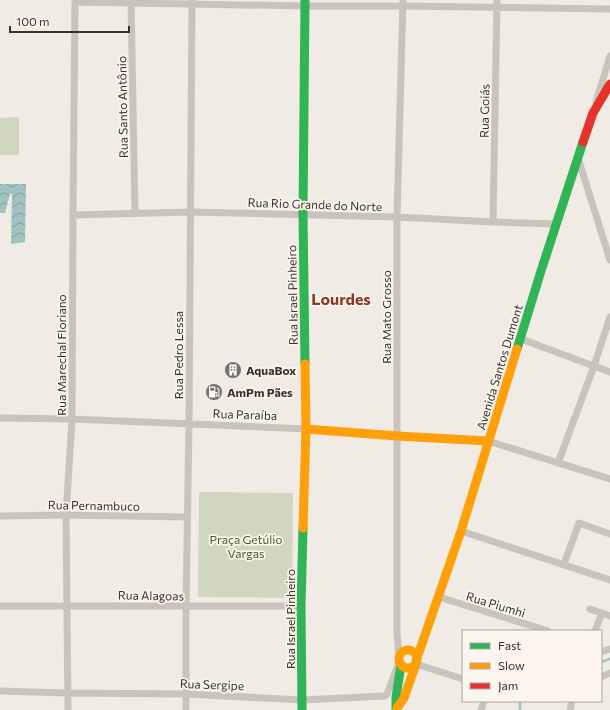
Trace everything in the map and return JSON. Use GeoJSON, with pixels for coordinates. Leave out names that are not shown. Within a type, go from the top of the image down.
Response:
{"type":"FeatureCollection","features":[{"type":"Feature","properties":{"kind":"street"},"geometry":{"type":"LineString","coordinates":[[450,0],[450,8]]}},
{"type":"Feature","properties":{"kind":"street","name":"Rua Goiás"},"geometry":{"type":"LineString","coordinates":[[494,222],[497,0]]}},
{"type":"Feature","properties":{"kind":"street"},"geometry":{"type":"LineString","coordinates":[[75,1],[403,3],[450,8],[610,9]]}},
{"type":"Feature","properties":{"kind":"street","name":"Rua Marechal Floriano"},"geometry":{"type":"LineString","coordinates":[[68,710],[66,515],[72,419],[72,214],[75,1]]}},
{"type":"Feature","properties":{"kind":"street","name":"Rua Santo Antônio"},"geometry":{"type":"LineString","coordinates":[[131,1],[135,213]]}},
{"type":"Feature","properties":{"kind":"street","name":"Rua Pedro Lessa"},"geometry":{"type":"LineString","coordinates":[[186,710],[192,2]]}},
{"type":"Feature","properties":{"kind":"street","name":"Rua Israel Pinheiro"},"geometry":{"type":"LineString","coordinates":[[302,710],[301,606],[306,429],[303,214],[305,3]]}},
{"type":"Feature","properties":{"kind":"street","name":"Rua Mato Grosso"},"geometry":{"type":"LineString","coordinates":[[402,657],[397,633],[397,217],[403,3]]}},
{"type":"Feature","properties":{"kind":"street","name":"Avenida Santos Dumont"},"geometry":{"type":"LineString","coordinates":[[397,709],[404,698],[461,531],[556,224],[593,113],[610,56]]}},
{"type":"Feature","properties":{"kind":"street","name":"Avenida Santos Dumont"},"geometry":{"type":"LineString","coordinates":[[593,113],[610,84]]}},
{"type":"Feature","properties":{"kind":"street"},"geometry":{"type":"LineString","coordinates":[[578,158],[610,260]]}},
{"type":"Feature","properties":{"kind":"street","name":"Rua Rio Grande do Norte"},"geometry":{"type":"LineString","coordinates":[[72,214],[190,212],[303,214],[556,224]]}},
{"type":"Feature","properties":{"kind":"street"},"geometry":{"type":"LineString","coordinates":[[558,463],[594,366],[610,317]]}},
{"type":"Feature","properties":{"kind":"street"},"geometry":{"type":"LineString","coordinates":[[520,339],[610,372]]}},
{"type":"Feature","properties":{"kind":"street","name":"Rua Paraíba"},"geometry":{"type":"LineString","coordinates":[[0,418],[72,419],[306,429],[488,441]]}},
{"type":"Feature","properties":{"kind":"street"},"geometry":{"type":"LineString","coordinates":[[488,441],[610,479]]}},
{"type":"Feature","properties":{"kind":"street","name":"Rua Pernambuco"},"geometry":{"type":"LineString","coordinates":[[0,516],[66,515],[187,517]]}},
{"type":"Feature","properties":{"kind":"street"},"geometry":{"type":"LineString","coordinates":[[564,564],[579,523],[610,534]]}},
{"type":"Feature","properties":{"kind":"street"},"geometry":{"type":"LineString","coordinates":[[461,531],[610,580]]}},
{"type":"Feature","properties":{"kind":"street","name":"Rua Piumhi"},"geometry":{"type":"LineString","coordinates":[[439,597],[545,630]]}},
{"type":"Feature","properties":{"kind":"street","name":"Rua Alagoas"},"geometry":{"type":"LineString","coordinates":[[0,606],[301,606]]}},
{"type":"Feature","properties":{"kind":"street"},"geometry":{"type":"LineString","coordinates":[[590,609],[610,616]]}},
{"type":"Feature","properties":{"kind":"street"},"geometry":{"type":"LineString","coordinates":[[595,630],[602,613]]}},
{"type":"Feature","properties":{"kind":"street","name":"Avenida Santos Dumont"},"geometry":{"type":"LineString","coordinates":[[397,709],[396,697],[402,657],[428,629]]}},
{"type":"Feature","properties":{"kind":"street"},"geometry":{"type":"LineString","coordinates":[[413,652],[416,655],[416,663],[413,667],[404,667],[402,657],[413,652]]}},
{"type":"Feature","properties":{"kind":"street","name":"Rua Sergipe"},"geometry":{"type":"LineString","coordinates":[[0,691],[186,694],[302,700],[386,695],[402,657]]}},
{"type":"Feature","properties":{"kind":"street"},"geometry":{"type":"LineString","coordinates":[[416,663],[462,679]]}},
{"type":"Feature","properties":{"kind":"green space"},"geometry":{"type":"Polygon","coordinates":[[[19,117],[19,155],[0,155],[0,118],[19,117]]]}},
{"type":"Feature","properties":{"kind":"green space","name":"Praça Getúlio Vargas"},"geometry":{"type":"Polygon","coordinates":[[[199,492],[293,493],[292,598],[198,597],[199,492]]]}},
{"type":"Feature","properties":{"kind":"water"},"geometry":{"type":"Polygon","coordinates":[[[0,184],[26,184],[25,242],[11,244],[12,194],[10,194],[5,213],[0,213],[0,184]]]}},
{"type":"Feature","properties":{"kind":"waterway"},"geometry":{"type":"LineString","coordinates":[[602,662],[610,659]]}},
{"type":"Feature","properties":{"kind":"waterway"},"geometry":{"type":"LineString","coordinates":[[520,702],[520,710]]}},
{"type":"Feature","properties":{"kind":"traffic: fast"},"geometry":{"type":"LineString","coordinates":[[305,0],[303,214],[305,364]]}},
{"type":"Feature","properties":{"kind":"traffic: fast"},"geometry":{"type":"LineString","coordinates":[[517,349],[583,142]]}},
{"type":"Feature","properties":{"kind":"traffic: fast"},"geometry":{"type":"LineString","coordinates":[[302,710],[301,606],[303,528]]}},
{"type":"Feature","properties":{"kind":"traffic: fast"},"geometry":{"type":"LineString","coordinates":[[396,710],[396,697],[401,665]]}},
{"type":"Feature","properties":{"kind":"traffic: slow"},"geometry":{"type":"LineString","coordinates":[[416,661],[461,531],[517,349]]}},
{"type":"Feature","properties":{"kind":"traffic: slow"},"geometry":{"type":"LineString","coordinates":[[303,528],[306,429],[305,364]]}},
{"type":"Feature","properties":{"kind":"traffic: slow"},"geometry":{"type":"LineString","coordinates":[[306,429],[488,441]]}},
{"type":"Feature","properties":{"kind":"traffic: slow"},"geometry":{"type":"LineString","coordinates":[[408,650],[414,653],[417,659],[414,665],[408,668],[402,665],[399,659],[402,653],[408,650]]}},
{"type":"Feature","properties":{"kind":"traffic: slow"},"geometry":{"type":"LineString","coordinates":[[397,708],[404,698],[416,664]]}},
{"type":"Feature","properties":{"kind":"traffic: jam"},"geometry":{"type":"LineString","coordinates":[[583,142],[593,113],[610,84]]}},
{"type":"Feature","properties":{"kind":"place","name":"AquaBox"},"geometry":{"type":"Point","coordinates":[233,370]}},
{"type":"Feature","properties":{"kind":"place","name":"AmPm Pães"},"geometry":{"type":"Point","coordinates":[214,392]}},
{"type":"Feature","properties":{"kind":"district","name":"Lourdes"},"geometry":{"type":"Point","coordinates":[341,298]}}]}
